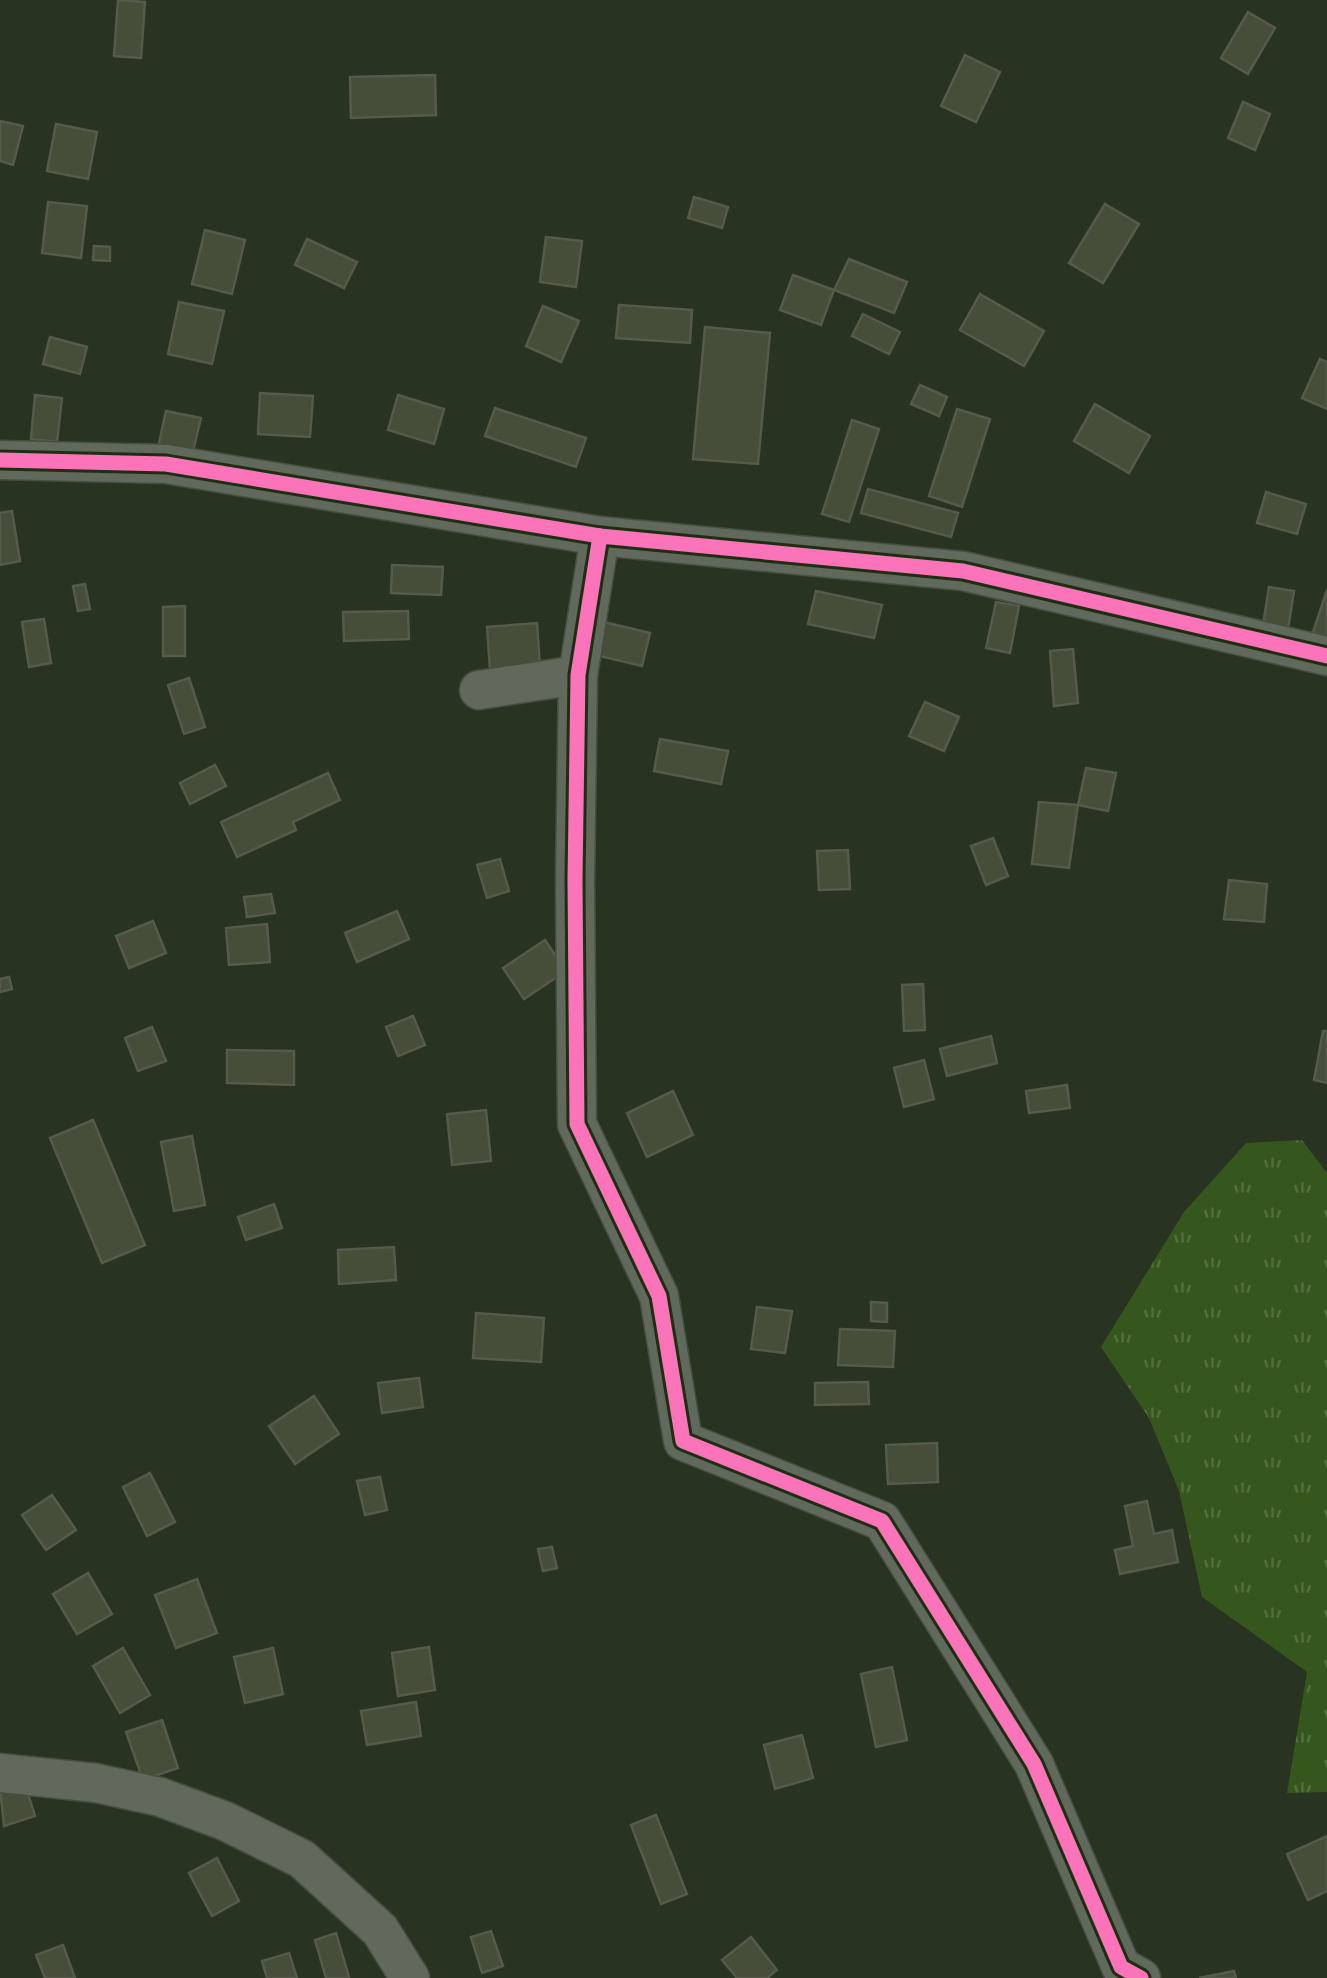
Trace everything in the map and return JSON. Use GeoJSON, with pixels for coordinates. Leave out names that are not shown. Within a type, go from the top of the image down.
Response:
{"type":"FeatureCollection","features":[{"type":"Feature","properties":{"kind":"street"},"geometry":{"type":"LineString","coordinates":[[0,460],[166,464],[600,536],[963,571],[1327,656]]}},
{"type":"Feature","properties":{"kind":"street"},"geometry":{"type":"LineString","coordinates":[[600,536],[578,675],[577,1124],[659,1296],[683,1440],[882,1521],[1034,1764],[1121,1967],[1141,1978]]}},
{"type":"Feature","properties":{"kind":"street"},"geometry":{"type":"LineString","coordinates":[[479,690],[578,675]]}},
{"type":"Feature","properties":{"kind":"street"},"geometry":{"type":"LineString","coordinates":[[0,1773],[96,1782],[160,1797],[225,1821],[302,1859],[380,1930],[410,1978]]}},
{"type":"Feature","properties":{"kind":"green space"},"geometry":{"type":"Polygon","coordinates":[[[1302,1140],[1327,1173],[1327,1792],[1287,1793],[1307,1672],[1202,1597],[1179,1491],[1149,1418],[1101,1347],[1184,1212],[1246,1143],[1302,1140]]]}},
{"type":"Feature","properties":{"kind":"building"},"geometry":{"type":"Polygon","coordinates":[[[118,0],[145,2],[141,58],[114,56],[118,0]]]}},
{"type":"Feature","properties":{"kind":"building"},"geometry":{"type":"Polygon","coordinates":[[[1248,12],[1275,28],[1248,74],[1221,58],[1248,12]]]}},
{"type":"Feature","properties":{"kind":"building"},"geometry":{"type":"Polygon","coordinates":[[[965,55],[1000,72],[976,122],[941,106],[965,55]]]}},
{"type":"Feature","properties":{"kind":"building"},"geometry":{"type":"Polygon","coordinates":[[[435,75],[436,115],[351,118],[350,77],[435,75]]]}},
{"type":"Feature","properties":{"kind":"building"},"geometry":{"type":"Polygon","coordinates":[[[1243,102],[1270,114],[1255,150],[1228,138],[1243,102]]]}},
{"type":"Feature","properties":{"kind":"building"},"geometry":{"type":"Polygon","coordinates":[[[0,121],[23,126],[13,165],[0,161],[0,121]]]}},
{"type":"Feature","properties":{"kind":"building"},"geometry":{"type":"Polygon","coordinates":[[[56,124],[97,132],[88,179],[47,171],[56,124]]]}},
{"type":"Feature","properties":{"kind":"building"},"geometry":{"type":"Polygon","coordinates":[[[694,197],[728,207],[722,228],[688,218],[694,197]]]}},
{"type":"Feature","properties":{"kind":"building"},"geometry":{"type":"Polygon","coordinates":[[[48,202],[87,206],[81,258],[42,253],[48,202]]]}},
{"type":"Feature","properties":{"kind":"building"},"geometry":{"type":"Polygon","coordinates":[[[1105,204],[1139,224],[1103,283],[1069,263],[1105,204]]]}},
{"type":"Feature","properties":{"kind":"building"},"geometry":{"type":"Polygon","coordinates":[[[205,230],[245,240],[232,294],[192,284],[205,230]]]}},
{"type":"Feature","properties":{"kind":"building"},"geometry":{"type":"Polygon","coordinates":[[[546,237],[582,241],[576,287],[540,282],[546,237]]]}},
{"type":"Feature","properties":{"kind":"building"},"geometry":{"type":"Polygon","coordinates":[[[307,239],[357,262],[344,288],[295,265],[307,239]]]}},
{"type":"Feature","properties":{"kind":"building"},"geometry":{"type":"Polygon","coordinates":[[[94,246],[110,247],[110,261],[93,260],[94,246]]]}},
{"type":"Feature","properties":{"kind":"building"},"geometry":{"type":"Polygon","coordinates":[[[849,259],[907,282],[894,313],[834,290],[849,259]]]}},
{"type":"Feature","properties":{"kind":"building"},"geometry":{"type":"Polygon","coordinates":[[[793,275],[834,290],[821,325],[780,310],[793,275]]]}},
{"type":"Feature","properties":{"kind":"building"},"geometry":{"type":"Polygon","coordinates":[[[980,294],[1044,331],[1024,366],[960,330],[980,294]]]}},
{"type":"Feature","properties":{"kind":"building"},"geometry":{"type":"Polygon","coordinates":[[[179,302],[224,311],[212,364],[168,354],[179,302]]]}},
{"type":"Feature","properties":{"kind":"building"},"geometry":{"type":"Polygon","coordinates":[[[619,305],[692,310],[690,343],[616,338],[619,305]]]}},
{"type":"Feature","properties":{"kind":"building"},"geometry":{"type":"Polygon","coordinates":[[[543,306],[579,321],[561,362],[526,346],[543,306]]]}},
{"type":"Feature","properties":{"kind":"building"},"geometry":{"type":"Polygon","coordinates":[[[863,314],[900,332],[889,354],[852,336],[863,314]]]}},
{"type":"Feature","properties":{"kind":"building"},"geometry":{"type":"Polygon","coordinates":[[[705,327],[770,333],[758,464],[693,459],[705,327]]]}},
{"type":"Feature","properties":{"kind":"building"},"geometry":{"type":"Polygon","coordinates":[[[50,337],[87,347],[80,374],[43,364],[50,337]]]}},
{"type":"Feature","properties":{"kind":"building"},"geometry":{"type":"Polygon","coordinates":[[[1320,359],[1327,362],[1327,409],[1302,398],[1320,359]]]}},
{"type":"Feature","properties":{"kind":"building"},"geometry":{"type":"Polygon","coordinates":[[[920,385],[947,397],[939,416],[911,404],[920,385]]]}},
{"type":"Feature","properties":{"kind":"building"},"geometry":{"type":"Polygon","coordinates":[[[260,393],[313,396],[310,437],[258,434],[260,393]]]}},
{"type":"Feature","properties":{"kind":"building"},"geometry":{"type":"Polygon","coordinates":[[[35,395],[62,398],[57,442],[31,439],[35,395]]]}},
{"type":"Feature","properties":{"kind":"building"},"geometry":{"type":"Polygon","coordinates":[[[398,395],[444,409],[434,444],[388,430],[398,395]]]}},
{"type":"Feature","properties":{"kind":"building"},"geometry":{"type":"Polygon","coordinates":[[[1095,404],[1150,436],[1129,473],[1074,441],[1095,404]]]}},
{"type":"Feature","properties":{"kind":"building"},"geometry":{"type":"Polygon","coordinates":[[[495,408],[586,438],[576,467],[485,436],[495,408]]]}},
{"type":"Feature","properties":{"kind":"building"},"geometry":{"type":"Polygon","coordinates":[[[957,409],[990,419],[962,507],[929,496],[957,409]]]}},
{"type":"Feature","properties":{"kind":"building"},"geometry":{"type":"Polygon","coordinates":[[[166,411],[201,418],[191,460],[157,452],[166,411]]]}},
{"type":"Feature","properties":{"kind":"building"},"geometry":{"type":"Polygon","coordinates":[[[852,420],[879,429],[849,522],[822,514],[852,420]]]}},
{"type":"Feature","properties":{"kind":"building"},"geometry":{"type":"Polygon","coordinates":[[[868,489],[958,513],[951,537],[861,513],[868,489]]]}},
{"type":"Feature","properties":{"kind":"building"},"geometry":{"type":"Polygon","coordinates":[[[1266,492],[1306,504],[1297,534],[1257,523],[1266,492]]]}},
{"type":"Feature","properties":{"kind":"building"},"geometry":{"type":"Polygon","coordinates":[[[12,511],[20,561],[0,565],[0,513],[12,511]]]}},
{"type":"Feature","properties":{"kind":"building"},"geometry":{"type":"Polygon","coordinates":[[[392,565],[443,567],[441,595],[391,593],[392,565]]]}},
{"type":"Feature","properties":{"kind":"building"},"geometry":{"type":"Polygon","coordinates":[[[85,584],[90,609],[78,611],[73,586],[85,584]]]}},
{"type":"Feature","properties":{"kind":"building"},"geometry":{"type":"Polygon","coordinates":[[[1269,587],[1294,591],[1288,629],[1263,625],[1269,587]]]}},
{"type":"Feature","properties":{"kind":"building"},"geometry":{"type":"Polygon","coordinates":[[[1327,590],[1327,637],[1313,632],[1327,590]]]}},
{"type":"Feature","properties":{"kind":"building"},"geometry":{"type":"Polygon","coordinates":[[[816,591],[882,605],[874,638],[808,624],[816,591]]]}},
{"type":"Feature","properties":{"kind":"building"},"geometry":{"type":"Polygon","coordinates":[[[996,602],[1019,606],[1010,653],[986,648],[996,602]]]}},
{"type":"Feature","properties":{"kind":"building"},"geometry":{"type":"Polygon","coordinates":[[[185,606],[185,656],[163,656],[163,607],[185,606]]]}},
{"type":"Feature","properties":{"kind":"building"},"geometry":{"type":"Polygon","coordinates":[[[408,611],[409,639],[344,641],[343,612],[408,611]]]}},
{"type":"Feature","properties":{"kind":"building"},"geometry":{"type":"Polygon","coordinates":[[[44,619],[51,663],[29,667],[22,622],[44,619]]]}},
{"type":"Feature","properties":{"kind":"building"},"geometry":{"type":"Polygon","coordinates":[[[604,622],[650,633],[642,666],[596,655],[604,622]]]}},
{"type":"Feature","properties":{"kind":"building"},"geometry":{"type":"Polygon","coordinates":[[[537,623],[540,666],[490,669],[487,627],[537,623]]]}},
{"type":"Feature","properties":{"kind":"building"},"geometry":{"type":"Polygon","coordinates":[[[1073,649],[1078,703],[1054,706],[1050,651],[1073,649]]]}},
{"type":"Feature","properties":{"kind":"building"},"geometry":{"type":"Polygon","coordinates":[[[189,678],[205,727],[184,734],[168,685],[189,678]]]}},
{"type":"Feature","properties":{"kind":"building"},"geometry":{"type":"Polygon","coordinates":[[[925,702],[959,717],[944,751],[909,736],[925,702]]]}},
{"type":"Feature","properties":{"kind":"building"},"geometry":{"type":"Polygon","coordinates":[[[660,739],[728,751],[721,784],[654,771],[660,739]]]}},
{"type":"Feature","properties":{"kind":"building"},"geometry":{"type":"Polygon","coordinates":[[[215,765],[226,786],[190,804],[180,783],[215,765]]]}},
{"type":"Feature","properties":{"kind":"building"},"geometry":{"type":"Polygon","coordinates":[[[1086,768],[1116,773],[1108,811],[1078,805],[1086,768]]]}},
{"type":"Feature","properties":{"kind":"building"},"geometry":{"type":"Polygon","coordinates":[[[328,773],[340,800],[293,822],[296,830],[237,857],[221,822],[328,773]]]}},
{"type":"Feature","properties":{"kind":"building"},"geometry":{"type":"Polygon","coordinates":[[[1039,802],[1078,805],[1069,868],[1032,864],[1039,802]]]}},
{"type":"Feature","properties":{"kind":"building"},"geometry":{"type":"Polygon","coordinates":[[[993,838],[1008,876],[986,885],[971,846],[993,838]]]}},
{"type":"Feature","properties":{"kind":"building"},"geometry":{"type":"Polygon","coordinates":[[[848,850],[850,889],[819,890],[817,851],[848,850]]]}},
{"type":"Feature","properties":{"kind":"building"},"geometry":{"type":"Polygon","coordinates":[[[500,859],[509,891],[487,898],[477,865],[500,859]]]}},
{"type":"Feature","properties":{"kind":"building"},"geometry":{"type":"Polygon","coordinates":[[[1229,880],[1267,884],[1264,922],[1224,919],[1229,880]]]}},
{"type":"Feature","properties":{"kind":"building"},"geometry":{"type":"Polygon","coordinates":[[[271,894],[275,913],[247,917],[244,897],[271,894]]]}},
{"type":"Feature","properties":{"kind":"building"},"geometry":{"type":"Polygon","coordinates":[[[397,911],[409,939],[357,962],[345,933],[397,911]]]}},
{"type":"Feature","properties":{"kind":"building"},"geometry":{"type":"Polygon","coordinates":[[[153,921],[166,953],[129,968],[116,936],[153,921]]]}},
{"type":"Feature","properties":{"kind":"building"},"geometry":{"type":"Polygon","coordinates":[[[267,924],[270,962],[229,965],[226,928],[267,924]]]}},
{"type":"Feature","properties":{"kind":"building"},"geometry":{"type":"Polygon","coordinates":[[[545,940],[566,971],[524,999],[503,968],[545,940]]]}},
{"type":"Feature","properties":{"kind":"building"},"geometry":{"type":"Polygon","coordinates":[[[9,977],[12,989],[0,992],[0,979],[9,977]]]}},
{"type":"Feature","properties":{"kind":"building"},"geometry":{"type":"Polygon","coordinates":[[[923,984],[925,1030],[904,1031],[902,985],[923,984]]]}},
{"type":"Feature","properties":{"kind":"building"},"geometry":{"type":"Polygon","coordinates":[[[413,1016],[425,1045],[398,1056],[386,1027],[413,1016]]]}},
{"type":"Feature","properties":{"kind":"building"},"geometry":{"type":"Polygon","coordinates":[[[152,1027],[166,1061],[138,1071],[125,1038],[152,1027]]]}},
{"type":"Feature","properties":{"kind":"building"},"geometry":{"type":"Polygon","coordinates":[[[1323,1031],[1327,1031],[1327,1083],[1314,1080],[1323,1031]]]}},
{"type":"Feature","properties":{"kind":"building"},"geometry":{"type":"Polygon","coordinates":[[[991,1036],[997,1063],[947,1076],[940,1049],[991,1036]]]}},
{"type":"Feature","properties":{"kind":"building"},"geometry":{"type":"Polygon","coordinates":[[[227,1050],[294,1051],[294,1085],[227,1083],[227,1050]]]}},
{"type":"Feature","properties":{"kind":"building"},"geometry":{"type":"Polygon","coordinates":[[[924,1060],[934,1099],[904,1107],[894,1068],[924,1060]]]}},
{"type":"Feature","properties":{"kind":"building"},"geometry":{"type":"Polygon","coordinates":[[[1067,1085],[1070,1108],[1029,1113],[1026,1091],[1067,1085]]]}},
{"type":"Feature","properties":{"kind":"building"},"geometry":{"type":"Polygon","coordinates":[[[673,1091],[693,1135],[647,1157],[627,1113],[673,1091]]]}},
{"type":"Feature","properties":{"kind":"building"},"geometry":{"type":"Polygon","coordinates":[[[486,1110],[491,1161],[452,1165],[447,1114],[486,1110]]]}},
{"type":"Feature","properties":{"kind":"building"},"geometry":{"type":"Polygon","coordinates":[[[93,1120],[145,1245],[102,1263],[50,1138],[93,1120]]]}},
{"type":"Feature","properties":{"kind":"building"},"geometry":{"type":"Polygon","coordinates":[[[192,1136],[205,1205],[174,1211],[161,1142],[192,1136]]]}},
{"type":"Feature","properties":{"kind":"building"},"geometry":{"type":"Polygon","coordinates":[[[274,1204],[282,1228],[246,1240],[238,1217],[274,1204]]]}},
{"type":"Feature","properties":{"kind":"building"},"geometry":{"type":"Polygon","coordinates":[[[394,1247],[396,1280],[339,1284],[338,1250],[394,1247]]]}},
{"type":"Feature","properties":{"kind":"building"},"geometry":{"type":"Polygon","coordinates":[[[871,1302],[887,1303],[887,1322],[871,1321],[871,1302]]]}},
{"type":"Feature","properties":{"kind":"building"},"geometry":{"type":"Polygon","coordinates":[[[757,1307],[792,1311],[785,1353],[751,1349],[757,1307]]]}},
{"type":"Feature","properties":{"kind":"building"},"geometry":{"type":"Polygon","coordinates":[[[476,1313],[544,1318],[541,1362],[473,1358],[476,1313]]]}},
{"type":"Feature","properties":{"kind":"building"},"geometry":{"type":"Polygon","coordinates":[[[840,1329],[895,1331],[893,1367],[838,1365],[840,1329]]]}},
{"type":"Feature","properties":{"kind":"building"},"geometry":{"type":"Polygon","coordinates":[[[419,1378],[423,1407],[382,1413],[378,1383],[419,1378]]]}},
{"type":"Feature","properties":{"kind":"building"},"geometry":{"type":"Polygon","coordinates":[[[868,1382],[869,1404],[815,1405],[815,1383],[868,1382]]]}},
{"type":"Feature","properties":{"kind":"building"},"geometry":{"type":"Polygon","coordinates":[[[314,1396],[339,1434],[295,1464],[269,1426],[314,1396]]]}},
{"type":"Feature","properties":{"kind":"building"},"geometry":{"type":"Polygon","coordinates":[[[937,1443],[938,1482],[888,1484],[886,1445],[937,1443]]]}},
{"type":"Feature","properties":{"kind":"building"},"geometry":{"type":"Polygon","coordinates":[[[150,1473],[175,1522],[147,1536],[123,1487],[150,1473]]]}},
{"type":"Feature","properties":{"kind":"building"},"geometry":{"type":"Polygon","coordinates":[[[380,1477],[387,1510],[365,1515],[357,1481],[380,1477]]]}},
{"type":"Feature","properties":{"kind":"building"},"geometry":{"type":"Polygon","coordinates":[[[52,1495],[76,1530],[46,1550],[22,1515],[52,1495]]]}},
{"type":"Feature","properties":{"kind":"building"},"geometry":{"type":"Polygon","coordinates":[[[1147,1501],[1154,1534],[1172,1530],[1178,1562],[1120,1574],[1115,1550],[1133,1546],[1125,1506],[1147,1501]]]}},
{"type":"Feature","properties":{"kind":"building"},"geometry":{"type":"Polygon","coordinates":[[[552,1547],[557,1568],[543,1571],[538,1549],[552,1547]]]}},
{"type":"Feature","properties":{"kind":"building"},"geometry":{"type":"Polygon","coordinates":[[[88,1573],[112,1614],[77,1634],[53,1594],[88,1573]]]}},
{"type":"Feature","properties":{"kind":"building"},"geometry":{"type":"Polygon","coordinates":[[[197,1579],[217,1633],[176,1648],[155,1595],[197,1579]]]}},
{"type":"Feature","properties":{"kind":"building"},"geometry":{"type":"Polygon","coordinates":[[[429,1647],[435,1690],[398,1696],[392,1653],[429,1647]]]}},
{"type":"Feature","properties":{"kind":"building"},"geometry":{"type":"Polygon","coordinates":[[[123,1648],[150,1695],[120,1713],[93,1666],[123,1648]]]}},
{"type":"Feature","properties":{"kind":"building"},"geometry":{"type":"Polygon","coordinates":[[[273,1648],[283,1694],[245,1703],[234,1657],[273,1648]]]}},
{"type":"Feature","properties":{"kind":"building"},"geometry":{"type":"Polygon","coordinates":[[[892,1667],[907,1740],[876,1747],[861,1674],[892,1667]]]}},
{"type":"Feature","properties":{"kind":"building"},"geometry":{"type":"Polygon","coordinates":[[[416,1702],[421,1736],[367,1745],[361,1711],[416,1702]]]}},
{"type":"Feature","properties":{"kind":"building"},"geometry":{"type":"Polygon","coordinates":[[[162,1720],[178,1768],[143,1780],[126,1732],[162,1720]]]}},
{"type":"Feature","properties":{"kind":"building"},"geometry":{"type":"Polygon","coordinates":[[[802,1735],[813,1778],[775,1789],[764,1745],[802,1735]]]}},
{"type":"Feature","properties":{"kind":"building"},"geometry":{"type":"Polygon","coordinates":[[[24,1781],[35,1816],[4,1826],[0,1788],[24,1781]]]}},
{"type":"Feature","properties":{"kind":"building"},"geometry":{"type":"Polygon","coordinates":[[[656,1815],[687,1894],[661,1904],[631,1825],[656,1815]]]}},
{"type":"Feature","properties":{"kind":"building"},"geometry":{"type":"Polygon","coordinates":[[[1327,1836],[1327,1891],[1308,1900],[1287,1854],[1327,1836]]]}},
{"type":"Feature","properties":{"kind":"building"},"geometry":{"type":"Polygon","coordinates":[[[217,1858],[239,1901],[212,1916],[189,1873],[217,1858]]]}},
{"type":"Feature","properties":{"kind":"building"},"geometry":{"type":"Polygon","coordinates":[[[491,1931],[503,1966],[482,1973],[471,1937],[491,1931]]]}},
{"type":"Feature","properties":{"kind":"building"},"geometry":{"type":"Polygon","coordinates":[[[336,1933],[347,1978],[326,1978],[315,1940],[336,1933]]]}},
{"type":"Feature","properties":{"kind":"building"},"geometry":{"type":"Polygon","coordinates":[[[751,1937],[777,1970],[767,1978],[737,1978],[722,1960],[751,1937]]]}},
{"type":"Feature","properties":{"kind":"building"},"geometry":{"type":"Polygon","coordinates":[[[63,1945],[75,1978],[45,1978],[36,1955],[63,1945]]]}},
{"type":"Feature","properties":{"kind":"building"},"geometry":{"type":"Polygon","coordinates":[[[289,1953],[297,1978],[267,1978],[262,1961],[289,1953]]]}},
{"type":"Feature","properties":{"kind":"building"},"geometry":{"type":"Polygon","coordinates":[[[1234,1971],[1236,1978],[1199,1978],[1234,1971]]]}},
{"type":"Feature","properties":{"kind":"cycle path"},"geometry":{"type":"LineString","coordinates":[[0,460],[166,464],[600,536],[963,571],[1327,656]]}},
{"type":"Feature","properties":{"kind":"cycle path"},"geometry":{"type":"LineString","coordinates":[[600,536],[578,675],[577,1124],[659,1296],[683,1441],[882,1521],[1034,1764],[1121,1967],[1141,1978]]}}]}
